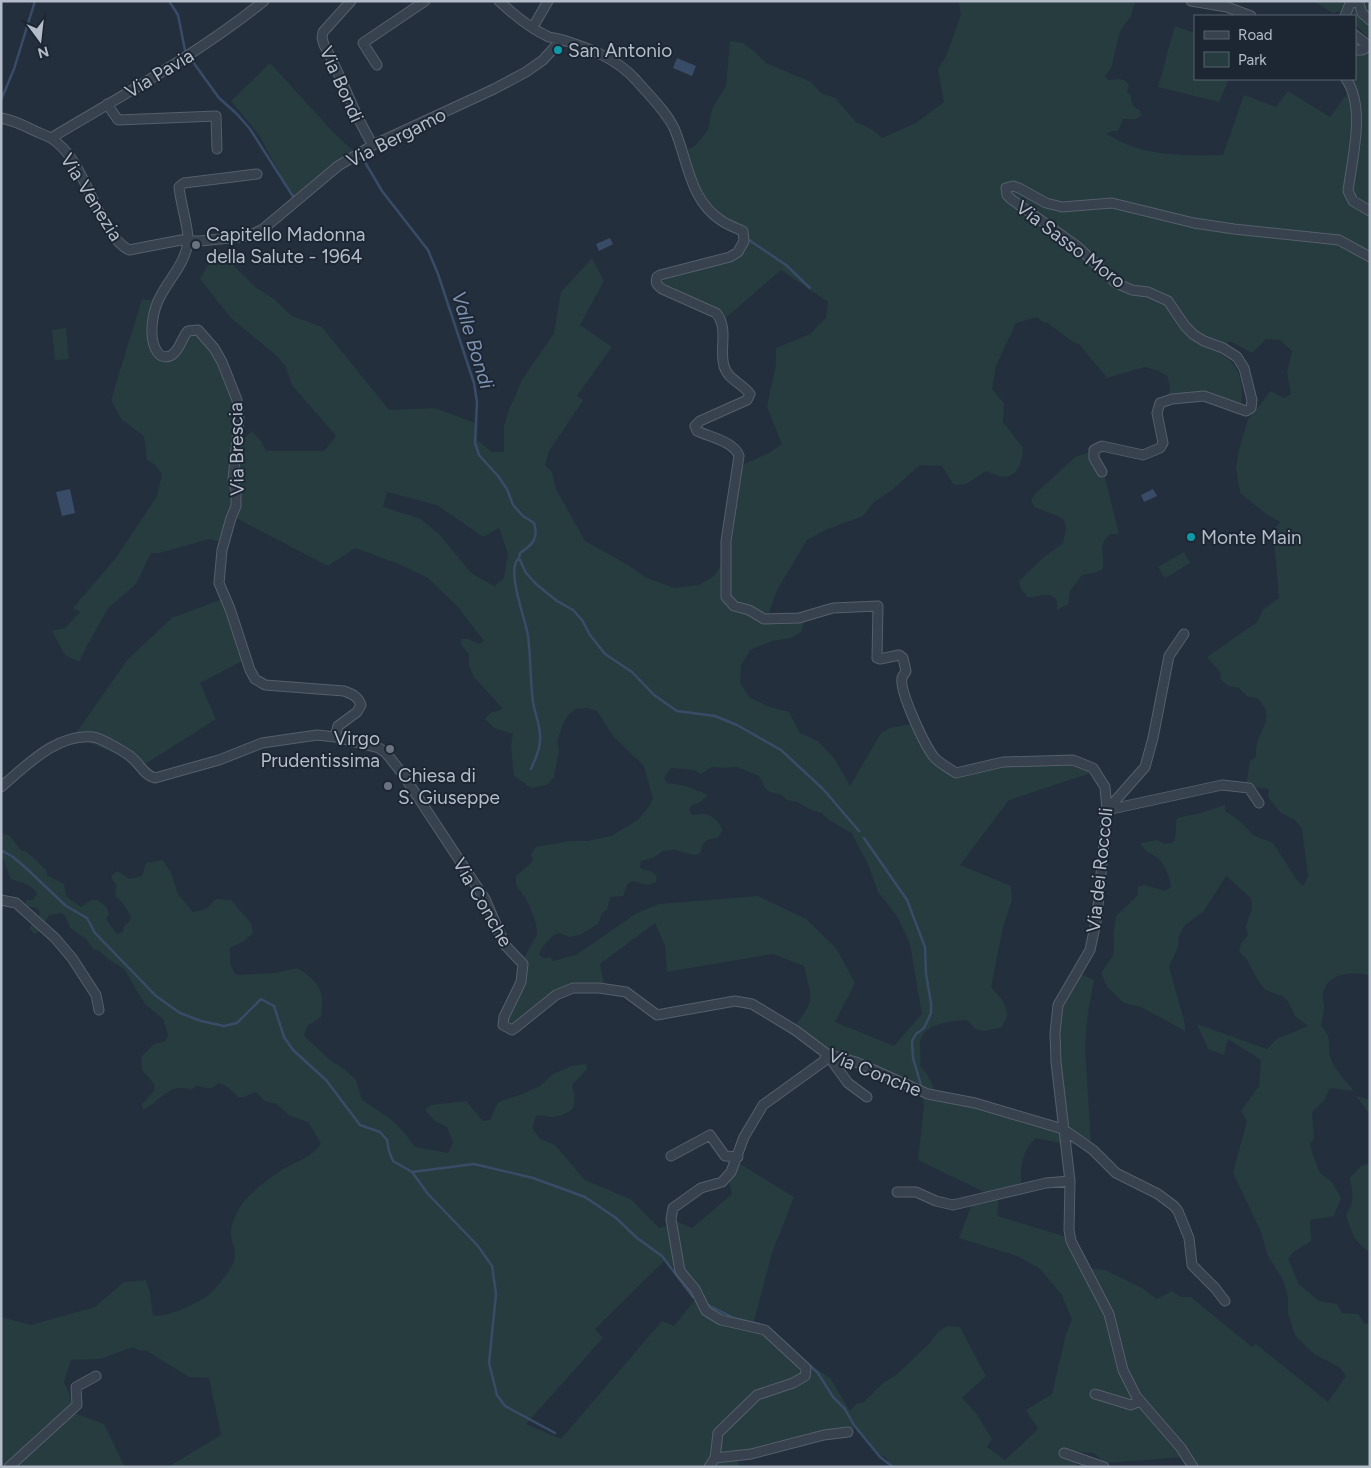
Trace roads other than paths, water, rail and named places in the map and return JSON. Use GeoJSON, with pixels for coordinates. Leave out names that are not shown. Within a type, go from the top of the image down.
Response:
{"type":"FeatureCollection","features":[{"type":"Feature","properties":{"kind":"street","name":"Via Pavia"},"geometry":{"type":"LineString","coordinates":[[51,138],[195,51],[239,21],[264,1]]}},
{"type":"Feature","properties":{"kind":"street","name":"Via Bondi"},"geometry":{"type":"LineString","coordinates":[[351,1],[323,32],[322,38],[346,87],[362,127],[373,146]]}},
{"type":"Feature","properties":{"kind":"street"},"geometry":{"type":"LineString","coordinates":[[377,65],[363,43],[424,1]]}},
{"type":"Feature","properties":{"kind":"street"},"geometry":{"type":"LineString","coordinates":[[499,1],[532,27],[548,36],[561,40]]}},
{"type":"Feature","properties":{"kind":"street"},"geometry":{"type":"LineString","coordinates":[[532,27],[548,1]]}},
{"type":"Feature","properties":{"kind":"street"},"geometry":{"type":"LineString","coordinates":[[1191,1],[1226,7],[1248,15]]}},
{"type":"Feature","properties":{"kind":"street"},"geometry":{"type":"LineString","coordinates":[[1345,15],[1352,1],[1359,4],[1362,13],[1370,20]]}},
{"type":"Feature","properties":{"kind":"street"},"geometry":{"type":"LineString","coordinates":[[1356,36],[1365,43],[1366,48],[1356,50]]}},
{"type":"Feature","properties":{"kind":"street","name":"Via Bergamo"},"geometry":{"type":"LineString","coordinates":[[189,241],[249,236],[263,229],[338,166],[373,146],[526,72],[543,60],[561,40]]}},
{"type":"Feature","properties":{"kind":"street","name":"Via dei Roccoli"},"geometry":{"type":"LineString","coordinates":[[561,40],[605,56],[622,66],[629,73],[666,114],[673,127],[690,180],[698,196],[721,221],[742,231],[744,241],[738,252],[730,257],[656,277],[657,285],[662,289],[716,313],[722,320],[724,366],[729,376],[750,394],[747,400],[700,421],[695,426],[697,431],[732,446],[739,456],[726,541],[726,598],[734,606],[749,610],[764,619],[799,618],[833,608],[878,606],[877,658],[899,656],[902,658],[906,671],[902,679],[906,696],[928,750],[935,759],[956,773],[1003,762],[1073,760],[1092,768],[1105,787],[1107,810],[1097,917],[1090,950],[1058,1005],[1055,1033],[1056,1062],[1070,1181],[1069,1230],[1071,1241],[1109,1314],[1123,1370],[1136,1396],[1181,1448],[1193,1467]]}},
{"type":"Feature","properties":{"kind":"street"},"geometry":{"type":"LineString","coordinates":[[1347,80],[1355,97],[1356,125],[1348,191],[1353,201],[1370,211]]}},
{"type":"Feature","properties":{"kind":"street"},"geometry":{"type":"LineString","coordinates":[[107,104],[118,120],[216,116],[217,149]]}},
{"type":"Feature","properties":{"kind":"street","name":"Via Venezia"},"geometry":{"type":"LineString","coordinates":[[1,118],[11,119],[51,138],[62,148],[75,164],[100,215],[122,246],[129,250],[181,240],[189,241]]}},
{"type":"Feature","properties":{"kind":"street"},"geometry":{"type":"LineString","coordinates":[[189,241],[179,187],[184,183],[257,174]]}},
{"type":"Feature","properties":{"kind":"street","name":"Via Sasso Moro"},"geometry":{"type":"LineString","coordinates":[[1102,472],[1094,458],[1094,450],[1102,446],[1143,455],[1160,448],[1163,443],[1157,413],[1160,403],[1172,399],[1204,396],[1246,411],[1251,408],[1252,400],[1244,368],[1236,358],[1222,348],[1194,335],[1185,326],[1168,301],[1148,292],[1132,290],[1116,283],[1078,247],[1011,199],[1007,195],[1006,188],[1013,186],[1046,203],[1062,206],[1112,203],[1194,223],[1339,240],[1370,257]]}},
{"type":"Feature","properties":{"kind":"street","name":"Via Brescia"},"geometry":{"type":"LineString","coordinates":[[189,241],[185,256],[158,301],[152,328],[156,351],[166,357],[173,355],[188,331],[198,330],[214,348],[238,400],[233,479],[236,491],[236,506],[222,550],[219,583],[230,609],[250,670],[255,679],[265,685],[344,691],[354,695],[359,700],[361,705],[357,712],[340,723],[335,737]]}},
{"type":"Feature","properties":{"kind":"street"},"geometry":{"type":"LineString","coordinates":[[1107,810],[1145,766],[1153,738],[1169,656],[1184,634]]}},
{"type":"Feature","properties":{"kind":"street","name":"Via Conche"},"geometry":{"type":"LineString","coordinates":[[1,787],[37,757],[62,741],[79,737],[95,737],[132,757],[148,776],[155,778],[219,760],[262,743],[317,735],[335,737],[379,748],[386,753],[410,786],[485,899],[505,945],[524,964],[521,982],[504,1017],[503,1025],[512,1030],[556,995],[573,988],[599,988],[626,992],[657,1015],[735,1001],[752,1004],[795,1030],[826,1054],[856,1062],[928,1094],[975,1103],[1063,1129],[1093,1150],[1116,1173],[1158,1194],[1174,1206],[1189,1238],[1192,1265],[1225,1301]]}},
{"type":"Feature","properties":{"kind":"street"},"geometry":{"type":"LineString","coordinates":[[1107,810],[1222,785],[1249,788],[1259,803]]}},
{"type":"Feature","properties":{"kind":"street"},"geometry":{"type":"LineString","coordinates":[[1,900],[16,903],[55,938],[72,958],[96,995],[100,1010]]}},
{"type":"Feature","properties":{"kind":"street"},"geometry":{"type":"LineString","coordinates":[[826,1054],[848,1083],[867,1097]]}},
{"type":"Feature","properties":{"kind":"street"},"geometry":{"type":"LineString","coordinates":[[709,1467],[715,1458],[718,1433],[757,1395],[793,1383],[805,1376],[806,1368],[765,1330],[721,1320],[706,1311],[694,1289],[680,1271],[671,1220],[673,1208],[701,1188],[722,1182],[731,1172],[744,1137],[764,1105],[824,1060],[826,1054]]}},
{"type":"Feature","properties":{"kind":"street"},"geometry":{"type":"LineString","coordinates":[[671,1156],[710,1135],[725,1156],[738,1156]]}},
{"type":"Feature","properties":{"kind":"street"},"geometry":{"type":"LineString","coordinates":[[897,1192],[916,1192],[936,1202],[953,1205],[1046,1183],[1070,1181]]}},
{"type":"Feature","properties":{"kind":"street"},"geometry":{"type":"LineString","coordinates":[[9,1467],[77,1405],[76,1387],[96,1376]]}},
{"type":"Feature","properties":{"kind":"street"},"geometry":{"type":"LineString","coordinates":[[1095,1394],[1131,1405],[1140,1401]]}},
{"type":"Feature","properties":{"kind":"street"},"geometry":{"type":"LineString","coordinates":[[715,1458],[751,1454],[824,1435],[848,1432]]}},
{"type":"Feature","properties":{"kind":"street"},"geometry":{"type":"LineString","coordinates":[[1064,1452],[1104,1467]]}},
{"type":"Feature","properties":{"kind":"water"},"geometry":{"type":"Polygon","coordinates":[[[677,58],[696,66],[692,76],[673,68],[677,58]]]}},
{"type":"Feature","properties":{"kind":"water"},"geometry":{"type":"Polygon","coordinates":[[[610,238],[613,244],[599,251],[596,244],[610,238]]]}},
{"type":"Feature","properties":{"kind":"water"},"geometry":{"type":"Polygon","coordinates":[[[70,489],[75,513],[62,516],[56,492],[70,489]]]}},
{"type":"Feature","properties":{"kind":"water"},"geometry":{"type":"Polygon","coordinates":[[[1153,489],[1157,496],[1144,502],[1141,495],[1153,489]]]}},
{"type":"Feature","properties":{"kind":"waterway"},"geometry":{"type":"LineString","coordinates":[[1,100],[14,69],[35,1]]}},
{"type":"Feature","properties":{"kind":"waterway","name":"Valle Bondi"},"geometry":{"type":"LineString","coordinates":[[169,1],[178,15],[185,50],[219,98],[250,129],[294,198],[296,196]]}},
{"type":"Feature","properties":{"kind":"waterway","name":"Valle Bondi"},"geometry":{"type":"LineString","coordinates":[[362,157],[382,191],[428,250],[438,274],[474,383],[477,402],[475,443],[479,455],[507,489],[513,505],[523,516],[534,523],[535,537],[531,544],[520,553],[515,564],[514,573],[528,636],[533,702],[540,735],[540,744],[531,769]]}},
{"type":"Feature","properties":{"kind":"waterway"},"geometry":{"type":"LineString","coordinates":[[749,240],[786,265],[810,288]]}},
{"type":"Feature","properties":{"kind":"waterway","name":"Valle Bondi"},"geometry":{"type":"LineString","coordinates":[[519,558],[526,573],[536,584],[557,601],[573,610],[605,654],[632,672],[654,695],[677,711],[715,716],[737,725],[781,750],[823,789],[859,831]]}},
{"type":"Feature","properties":{"kind":"waterway","name":"Valle Bondi"},"geometry":{"type":"LineString","coordinates":[[864,838],[907,900],[925,947],[931,1013],[924,1028],[916,1034],[912,1041],[913,1058],[921,1085]]}},
{"type":"Feature","properties":{"kind":"waterway"},"geometry":{"type":"LineString","coordinates":[[1,850],[26,868],[66,906],[87,918],[95,933],[156,996],[180,1013],[201,1021],[224,1026],[237,1023],[261,999],[274,1006],[284,1037],[293,1050],[326,1080],[360,1125],[380,1132],[387,1140],[393,1161],[412,1172],[428,1194],[478,1246],[492,1266],[496,1294],[489,1363],[497,1395],[505,1406],[555,1433]]}},
{"type":"Feature","properties":{"kind":"waterway"},"geometry":{"type":"LineString","coordinates":[[412,1172],[474,1164],[533,1178],[585,1197],[616,1218],[637,1238],[662,1256],[693,1297]]}},
{"type":"Feature","properties":{"kind":"waterway"},"geometry":{"type":"LineString","coordinates":[[706,1304],[734,1318],[759,1324]]}},
{"type":"Feature","properties":{"kind":"waterway"},"geometry":{"type":"LineString","coordinates":[[770,1329],[818,1373],[833,1397],[845,1409],[854,1425],[880,1457],[893,1467]]}},
{"type":"Feature","properties":{"kind":"place","name":"San Antonio"},"geometry":{"type":"Point","coordinates":[558,50]}},
{"type":"Feature","properties":{"kind":"place","name":"Capitello Madonna della Salute - 1964"},"geometry":{"type":"Point","coordinates":[196,245]}},
{"type":"Feature","properties":{"kind":"place","name":"Monte Main"},"geometry":{"type":"Point","coordinates":[1191,537]}},
{"type":"Feature","properties":{"kind":"place","name":"Virgo Prudentissima"},"geometry":{"type":"Point","coordinates":[390,749]}},
{"type":"Feature","properties":{"kind":"place","name":"Chiesa di S. Giuseppe"},"geometry":{"type":"Point","coordinates":[388,786]}}]}
